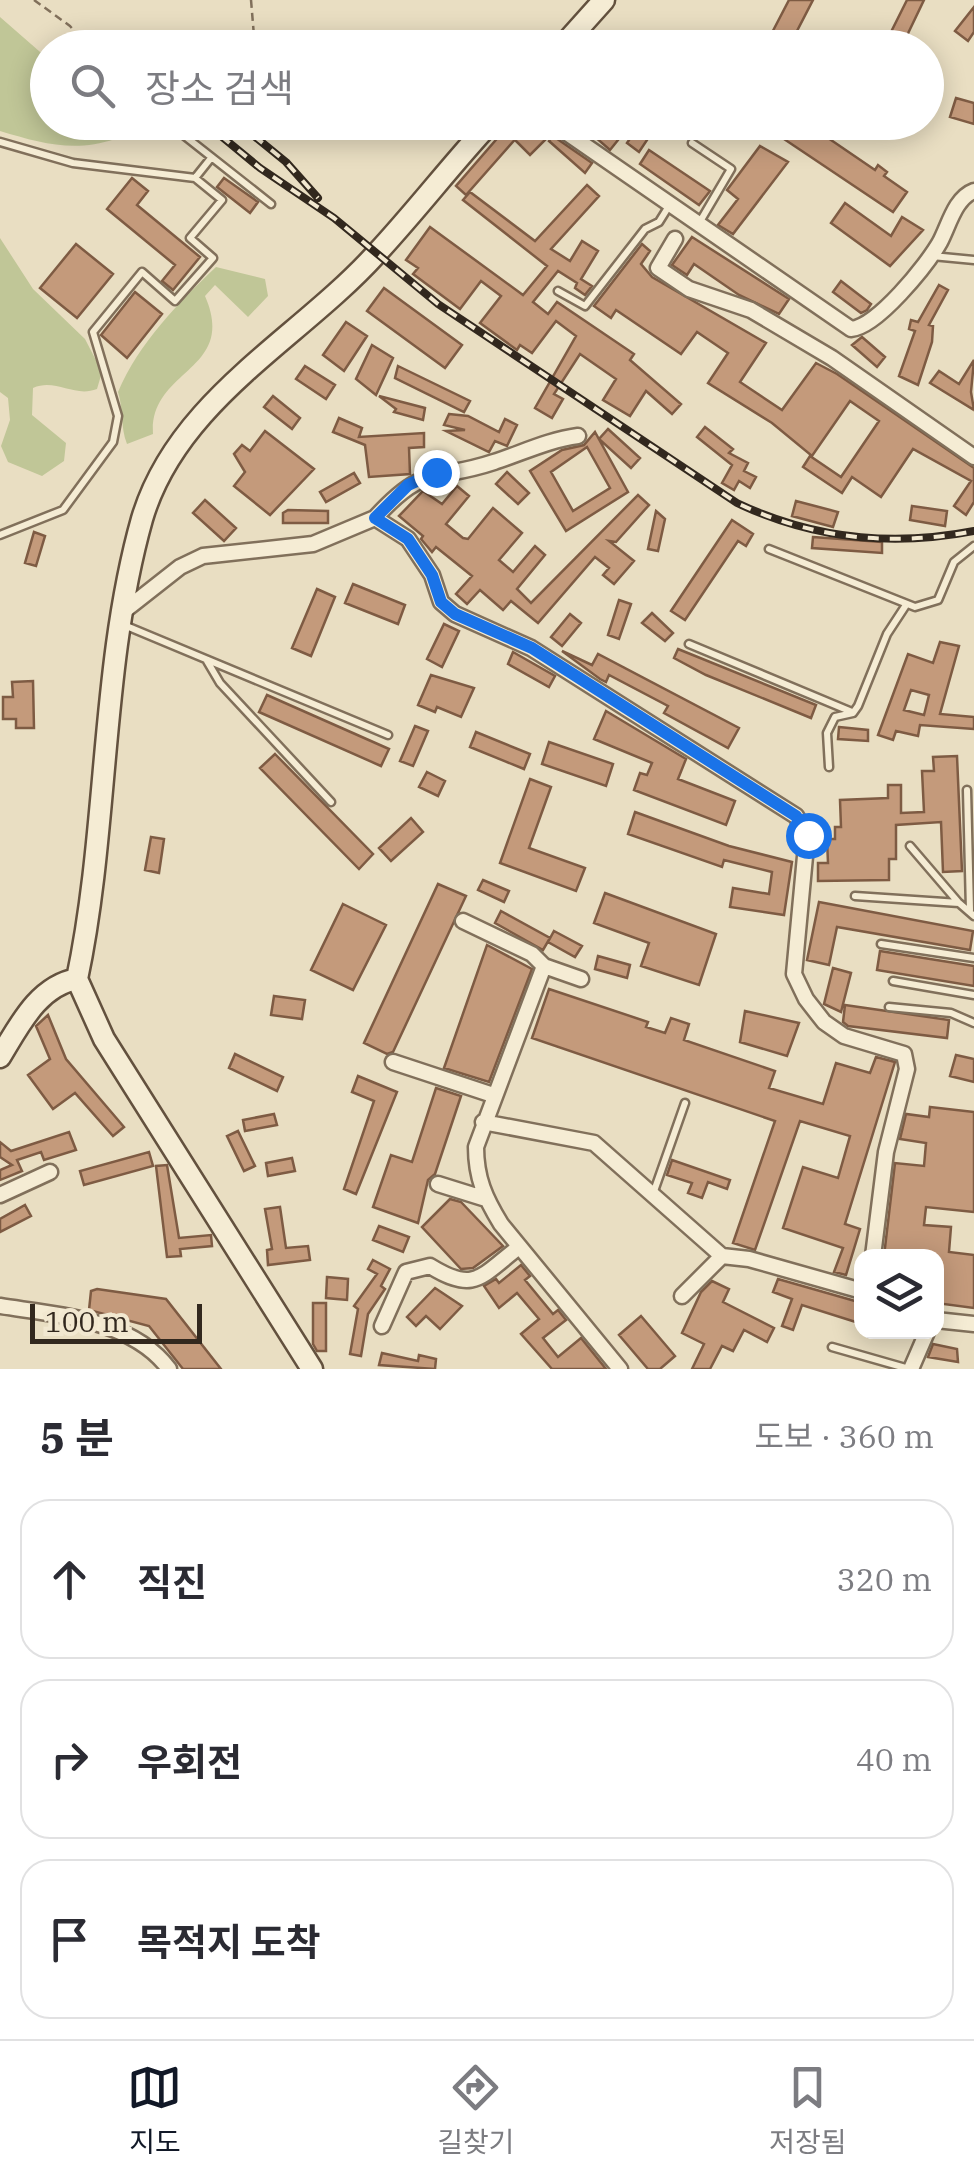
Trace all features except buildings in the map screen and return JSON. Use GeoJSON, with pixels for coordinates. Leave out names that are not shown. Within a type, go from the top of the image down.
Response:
{"type":"FeatureCollection","features":[{"type":"Feature","properties":{"kind":"street"},"geometry":{"type":"LineString","coordinates":[[578,30],[604,0]]}},
{"type":"Feature","properties":{"kind":"street"},"geometry":{"type":"LineString","coordinates":[[312,1369],[104,1039],[77,978],[123,618],[143,517],[192,428],[227,389],[377,254],[434,182],[475,140]]}},
{"type":"Feature","properties":{"kind":"street"},"geometry":{"type":"LineString","coordinates":[[576,140],[852,329],[874,319],[931,256],[960,202],[974,191]]}},
{"type":"Feature","properties":{"kind":"street"},"geometry":{"type":"LineString","coordinates":[[675,239],[658,268],[689,290],[750,310],[832,358],[974,458]]}},
{"type":"Feature","properties":{"kind":"street"},"geometry":{"type":"LineString","coordinates":[[123,618],[180,568],[203,556],[312,544],[375,518],[408,485],[436,472],[472,469],[578,436]]}},
{"type":"Feature","properties":{"kind":"street"},"geometry":{"type":"LineString","coordinates":[[375,518],[408,539],[432,575],[441,602],[455,614],[532,648],[796,816],[808,835],[794,974],[806,1000],[824,1022],[844,1036],[904,1054],[906,1069],[886,1152],[873,1249]]}},
{"type":"Feature","properties":{"kind":"street"},"geometry":{"type":"LineString","coordinates":[[463,920],[532,954],[544,966],[581,979]]}},
{"type":"Feature","properties":{"kind":"street"},"geometry":{"type":"LineString","coordinates":[[544,966],[483,1122],[476,1172],[486,1200],[519,1246],[620,1369]]}},
{"type":"Feature","properties":{"kind":"street"},"geometry":{"type":"LineString","coordinates":[[0,1057],[32,1006],[62,981],[77,978]]}},
{"type":"Feature","properties":{"kind":"street"},"geometry":{"type":"LineString","coordinates":[[392,1062],[493,1095]]}},
{"type":"Feature","properties":{"kind":"street"},"geometry":{"type":"LineString","coordinates":[[483,1122],[594,1143],[722,1256],[749,1259],[854,1289]]}},
{"type":"Feature","properties":{"kind":"street"},"geometry":{"type":"LineString","coordinates":[[0,1195],[50,1172]]}},
{"type":"Feature","properties":{"kind":"street"},"geometry":{"type":"LineString","coordinates":[[438,1184],[486,1200]]}},
{"type":"Feature","properties":{"kind":"street"},"geometry":{"type":"LineString","coordinates":[[382,1326],[406,1272],[430,1266],[456,1282],[474,1281],[519,1246]]}},
{"type":"Feature","properties":{"kind":"street"},"geometry":{"type":"LineString","coordinates":[[682,1296],[722,1256]]}},
{"type":"Feature","properties":{"kind":"street"},"geometry":{"type":"LineString","coordinates":[[0,1306],[67,1313],[153,1348],[169,1369]]}},
{"type":"Feature","properties":{"kind":"street"},"geometry":{"type":"LineString","coordinates":[[944,1321],[974,1324]]}},
{"type":"Feature","properties":{"kind":"street"},"geometry":{"type":"LineString","coordinates":[[910,1369],[924,1339]]}},
{"type":"Feature","properties":{"kind":"lane"},"geometry":{"type":"LineString","coordinates":[[189,140],[271,204]]}},
{"type":"Feature","properties":{"kind":"lane"},"geometry":{"type":"LineString","coordinates":[[0,142],[73,163],[195,178],[222,200],[190,238],[213,258],[175,301],[142,272],[93,332],[118,423],[113,442],[63,510],[0,535]]}},
{"type":"Feature","properties":{"kind":"lane"},"geometry":{"type":"LineString","coordinates":[[692,143],[731,169],[697,226]]}},
{"type":"Feature","properties":{"kind":"lane"},"geometry":{"type":"LineString","coordinates":[[195,178],[211,158]]}},
{"type":"Feature","properties":{"kind":"lane"},"geometry":{"type":"LineString","coordinates":[[558,291],[585,306],[645,229],[658,222],[669,206]]}},
{"type":"Feature","properties":{"kind":"lane"},"geometry":{"type":"LineString","coordinates":[[931,256],[974,260]]}},
{"type":"Feature","properties":{"kind":"lane"},"geometry":{"type":"LineString","coordinates":[[769,549],[906,605],[930,606],[938,600],[954,562],[974,546]]}},
{"type":"Feature","properties":{"kind":"lane"},"geometry":{"type":"LineString","coordinates":[[853,712],[887,634],[906,605]]}},
{"type":"Feature","properties":{"kind":"lane"},"geometry":{"type":"LineString","coordinates":[[123,618],[206,660],[388,734]]}},
{"type":"Feature","properties":{"kind":"lane"},"geometry":{"type":"LineString","coordinates":[[689,644],[853,712]]}},
{"type":"Feature","properties":{"kind":"lane"},"geometry":{"type":"LineString","coordinates":[[206,660],[220,683],[331,802]]}},
{"type":"Feature","properties":{"kind":"lane"},"geometry":{"type":"LineString","coordinates":[[828,767],[826,733],[836,716],[853,712]]}},
{"type":"Feature","properties":{"kind":"lane"},"geometry":{"type":"LineString","coordinates":[[967,790],[972,914]]}},
{"type":"Feature","properties":{"kind":"lane"},"geometry":{"type":"LineString","coordinates":[[910,846],[972,914]]}},
{"type":"Feature","properties":{"kind":"lane"},"geometry":{"type":"LineString","coordinates":[[855,896],[959,903]]}},
{"type":"Feature","properties":{"kind":"lane"},"geometry":{"type":"LineString","coordinates":[[882,944],[974,958]]}},
{"type":"Feature","properties":{"kind":"lane"},"geometry":{"type":"LineString","coordinates":[[892,981],[974,995]]}},
{"type":"Feature","properties":{"kind":"lane"},"geometry":{"type":"LineString","coordinates":[[889,1007],[951,1013],[974,1023]]}},
{"type":"Feature","properties":{"kind":"lane"},"geometry":{"type":"LineString","coordinates":[[653,1195],[685,1104]]}},
{"type":"Feature","properties":{"kind":"lane"},"geometry":{"type":"LineString","coordinates":[[832,1347],[910,1369]]}},
{"type":"Feature","properties":{"kind":"path"},"geometry":{"type":"LineString","coordinates":[[34,0],[73,30]]}},
{"type":"Feature","properties":{"kind":"path"},"geometry":{"type":"LineString","coordinates":[[251,0],[254,30]]}},
{"type":"Feature","properties":{"kind":"green space"},"geometry":{"type":"Polygon","coordinates":[[[0,17],[30,43],[30,139],[0,131],[0,17]]]}},
{"type":"Feature","properties":{"kind":"green space"},"geometry":{"type":"Polygon","coordinates":[[[35,140],[111,140],[71,146],[35,140]]]}},
{"type":"Feature","properties":{"kind":"green space"},"geometry":{"type":"Polygon","coordinates":[[[0,238],[33,289],[85,339],[102,372],[97,389],[89,391],[49,385],[33,388],[32,415],[66,443],[64,461],[42,476],[8,462],[1,446],[10,420],[8,398],[0,392],[0,238]]]}},
{"type":"Feature","properties":{"kind":"green space"},"geometry":{"type":"Polygon","coordinates":[[[216,267],[265,279],[268,296],[248,317],[215,285],[205,296],[212,321],[210,340],[202,356],[164,395],[155,412],[153,434],[127,444],[118,392],[127,374],[161,325],[216,267]]]}},
{"type":"Feature","properties":{"kind":"railway"},"geometry":{"type":"LineString","coordinates":[[226,140],[334,218],[438,304],[737,503],[795,525],[853,536],[913,538],[974,531]]}},
{"type":"Feature","properties":{"kind":"railway"},"geometry":{"type":"LineString","coordinates":[[259,140],[286,162],[318,198]]}},
{"type":"Feature","properties":{"kind":"route"},"geometry":{"type":"LineString","coordinates":[[436,472],[408,485],[375,518],[408,539],[432,575],[441,602],[455,614],[532,648],[571,676],[657,725],[796,816],[808,835]]}}]}
